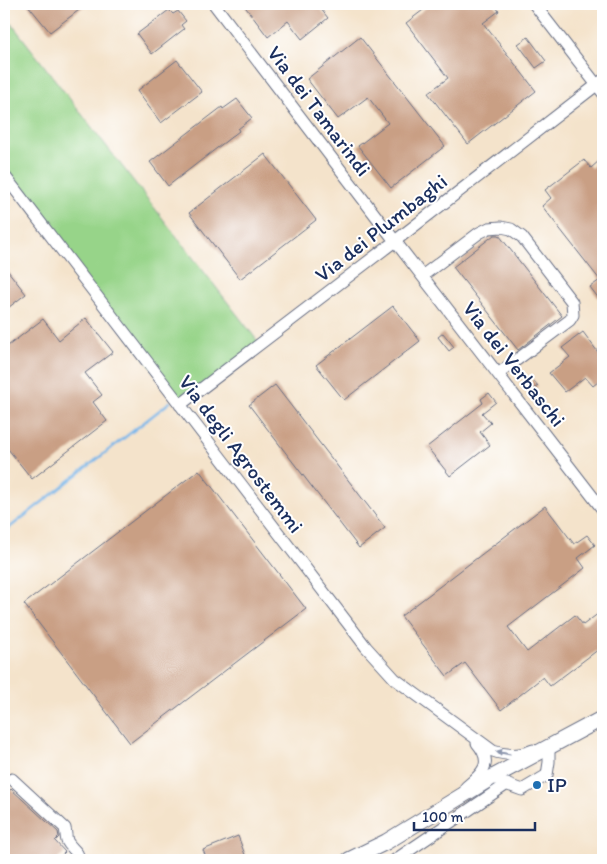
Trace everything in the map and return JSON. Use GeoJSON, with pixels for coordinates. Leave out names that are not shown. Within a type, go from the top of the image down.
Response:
{"type":"FeatureCollection","features":[{"type":"Feature","properties":{"kind":"main road"},"geometry":{"type":"LineString","coordinates":[[349,860],[386,842],[491,778],[603,718]]}},
{"type":"Feature","properties":{"kind":"street","name":"Via dei Tamarindi"},"geometry":{"type":"LineString","coordinates":[[214,4],[395,241]]}},
{"type":"Feature","properties":{"kind":"street"},"geometry":{"type":"LineString","coordinates":[[534,4],[601,86]]}},
{"type":"Feature","properties":{"kind":"street","name":"Via dei Plumbaghi"},"geometry":{"type":"LineString","coordinates":[[180,405],[601,86]]}},
{"type":"Feature","properties":{"kind":"street","name":"Via degli Agrostemmi"},"geometry":{"type":"LineString","coordinates":[[4,175],[366,647],[395,679],[493,751],[501,754],[515,755],[529,752],[581,730]]}},
{"type":"Feature","properties":{"kind":"street"},"geometry":{"type":"LineString","coordinates":[[422,276],[479,233],[489,228],[501,227],[510,229],[522,237],[572,302],[573,315],[570,320],[498,374]]}},
{"type":"Feature","properties":{"kind":"street","name":"Via dei Verbaschi"},"geometry":{"type":"LineString","coordinates":[[395,241],[603,510]]}},
{"type":"Feature","properties":{"kind":"street","name":"Via degli Agrostemmi"},"geometry":{"type":"LineString","coordinates":[[444,806],[475,780],[486,764],[483,750],[469,734]]}},
{"type":"Feature","properties":{"kind":"street"},"geometry":{"type":"LineString","coordinates":[[491,778],[522,790],[547,775],[549,747]]}},
{"type":"Feature","properties":{"kind":"street"},"geometry":{"type":"LineString","coordinates":[[12,779],[64,828],[66,840],[79,854],[79,860]]}},
{"type":"Feature","properties":{"kind":"street"},"geometry":{"type":"LineString","coordinates":[[395,860],[507,784]]}},
{"type":"Feature","properties":{"kind":"green space"},"geometry":{"type":"Polygon","coordinates":[[[4,14],[260,344],[180,405],[4,175],[4,14]]]}},
{"type":"Feature","properties":{"kind":"building"},"geometry":{"type":"Polygon","coordinates":[[[27,4],[87,4],[50,32],[27,4]]]}},
{"type":"Feature","properties":{"kind":"building"},"geometry":{"type":"Polygon","coordinates":[[[243,4],[317,4],[328,18],[302,39],[288,21],[268,37],[243,4]]]}},
{"type":"Feature","properties":{"kind":"building"},"geometry":{"type":"Polygon","coordinates":[[[431,4],[494,4],[499,11],[483,23],[536,91],[468,144],[428,93],[448,78],[406,23],[431,4]]]}},
{"type":"Feature","properties":{"kind":"building"},"geometry":{"type":"Polygon","coordinates":[[[169,10],[173,14],[178,11],[186,21],[181,25],[184,29],[152,54],[137,34],[169,10]]]}},
{"type":"Feature","properties":{"kind":"building"},"geometry":{"type":"Polygon","coordinates":[[[360,37],[445,146],[391,188],[358,146],[388,123],[368,97],[338,119],[307,79],[360,37]]]}},
{"type":"Feature","properties":{"kind":"building"},"geometry":{"type":"Polygon","coordinates":[[[528,37],[546,61],[536,68],[518,44],[528,37]]]}},
{"type":"Feature","properties":{"kind":"building"},"geometry":{"type":"Polygon","coordinates":[[[177,60],[202,92],[161,123],[137,91],[177,60]]]}},
{"type":"Feature","properties":{"kind":"building"},"geometry":{"type":"Polygon","coordinates":[[[237,99],[252,118],[238,129],[239,131],[168,186],[150,162],[222,107],[223,109],[237,99]]]}},
{"type":"Feature","properties":{"kind":"building"},"geometry":{"type":"Polygon","coordinates":[[[265,154],[316,220],[240,279],[189,213],[265,154]]]}},
{"type":"Feature","properties":{"kind":"building"},"geometry":{"type":"Polygon","coordinates":[[[584,160],[591,168],[600,160],[603,164],[603,304],[590,287],[600,280],[542,206],[551,198],[545,190],[584,160]]]}},
{"type":"Feature","properties":{"kind":"building"},"geometry":{"type":"Polygon","coordinates":[[[494,235],[499,235],[562,316],[518,350],[453,267],[494,235]]]}},
{"type":"Feature","properties":{"kind":"building"},"geometry":{"type":"Polygon","coordinates":[[[4,266],[26,294],[4,311],[4,266]]]}},
{"type":"Feature","properties":{"kind":"building"},"geometry":{"type":"Polygon","coordinates":[[[393,306],[420,341],[344,400],[316,365],[393,306]]]}},
{"type":"Feature","properties":{"kind":"building"},"geometry":{"type":"Polygon","coordinates":[[[86,318],[113,352],[85,373],[102,395],[93,402],[107,421],[32,479],[4,444],[4,349],[43,319],[59,340],[86,318]]]}},
{"type":"Feature","properties":{"kind":"building"},"geometry":{"type":"Polygon","coordinates":[[[583,332],[603,359],[603,378],[593,386],[585,377],[565,392],[549,373],[570,357],[562,348],[583,332]]]}},
{"type":"Feature","properties":{"kind":"building"},"geometry":{"type":"Polygon","coordinates":[[[443,333],[454,347],[449,351],[438,337],[443,333]]]}},
{"type":"Feature","properties":{"kind":"building"},"geometry":{"type":"Polygon","coordinates":[[[533,380],[538,386],[532,390],[528,384],[533,380]]]}},
{"type":"Feature","properties":{"kind":"building"},"geometry":{"type":"Polygon","coordinates":[[[275,385],[385,528],[359,548],[249,405],[275,385]]]}},
{"type":"Feature","properties":{"kind":"building"},"geometry":{"type":"Polygon","coordinates":[[[489,393],[496,402],[482,413],[491,423],[480,432],[490,445],[450,476],[427,447],[483,403],[481,399],[489,393]]]}},
{"type":"Feature","properties":{"kind":"building"},"geometry":{"type":"Polygon","coordinates":[[[199,470],[306,609],[130,743],[24,604],[199,470]]]}},
{"type":"Feature","properties":{"kind":"building"},"geometry":{"type":"Polygon","coordinates":[[[545,506],[574,544],[587,535],[595,545],[578,558],[585,568],[508,627],[527,652],[575,615],[583,625],[603,610],[603,646],[550,686],[543,677],[501,710],[465,663],[447,676],[401,616],[545,506]]]}},
{"type":"Feature","properties":{"kind":"building"},"geometry":{"type":"Polygon","coordinates":[[[11,789],[58,832],[59,837],[55,841],[65,852],[57,860],[4,860],[4,799],[11,789]]]}},
{"type":"Feature","properties":{"kind":"building"},"geometry":{"type":"Polygon","coordinates":[[[238,836],[247,860],[207,860],[203,850],[238,836]]]}},
{"type":"Feature","properties":{"kind":"waterway"},"geometry":{"type":"LineString","coordinates":[[4,532],[170,402]]}},
{"type":"Feature","properties":{"kind":"place","name":"IP"},"geometry":{"type":"Point","coordinates":[537,785]}}]}
